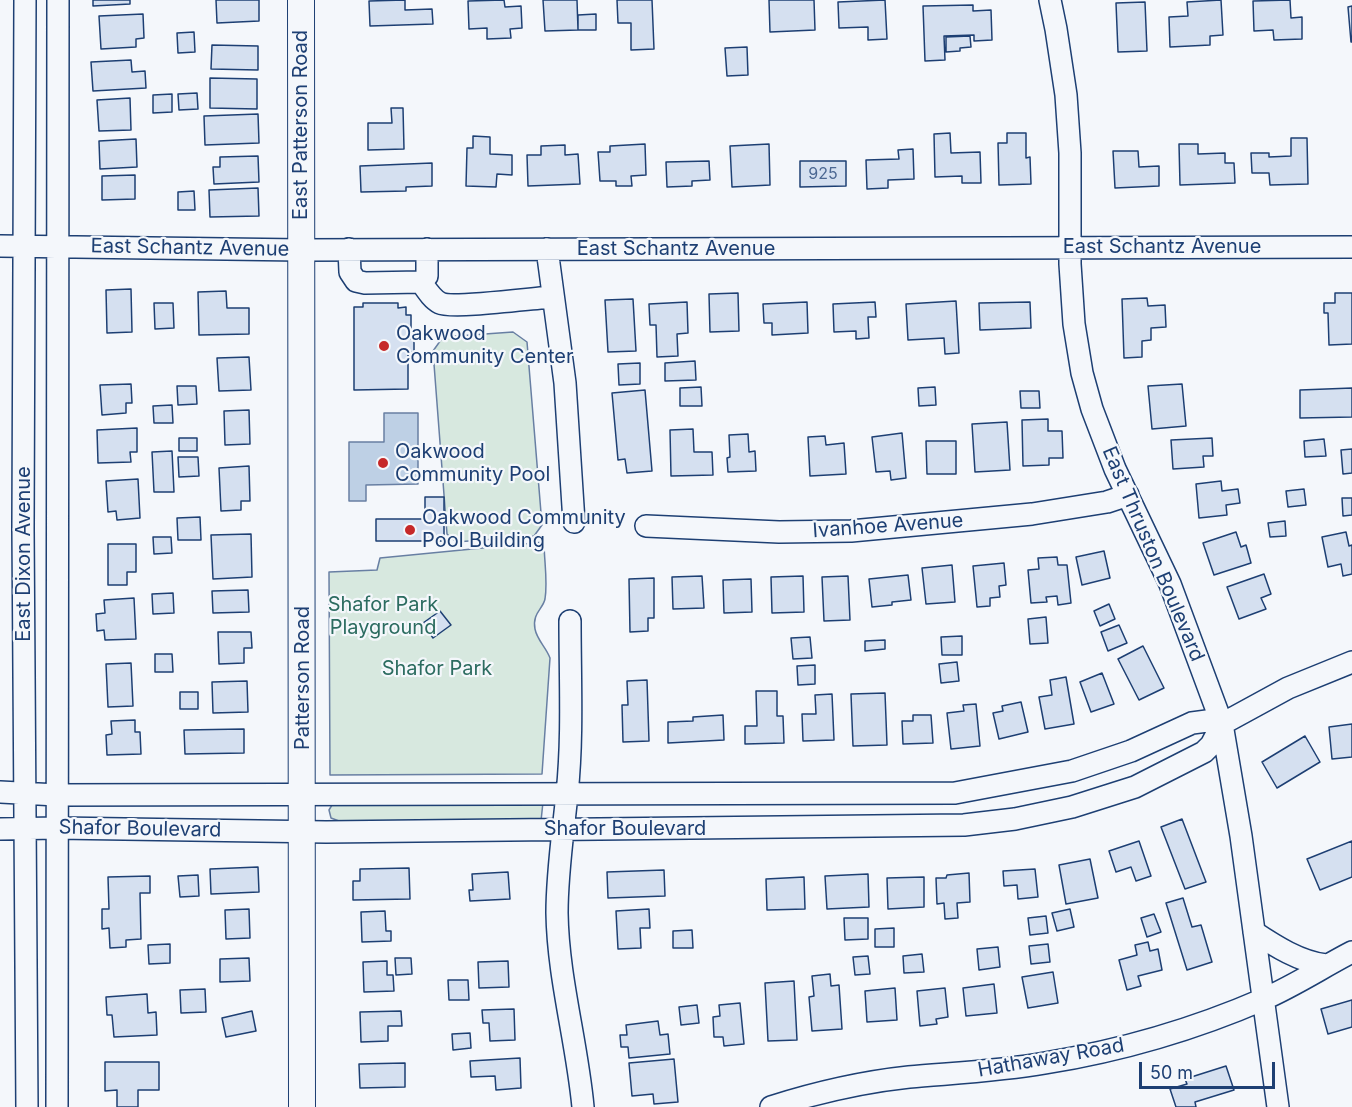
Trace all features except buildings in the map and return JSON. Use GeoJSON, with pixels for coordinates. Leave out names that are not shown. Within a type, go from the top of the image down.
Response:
{"type":"FeatureCollection","features":[{"type":"Feature","properties":{"kind":"main road","name":"East Patterson Road"},"geometry":{"type":"LineString","coordinates":[[301,0],[301,249]]}},
{"type":"Feature","properties":{"kind":"main road","name":"Patterson Road"},"geometry":{"type":"LineString","coordinates":[[301,249],[302,1107]]}},
{"type":"Feature","properties":{"kind":"street","name":"East Dixon Avenue"},"geometry":{"type":"LineString","coordinates":[[25,0],[23,528],[27,1107]]}},
{"type":"Feature","properties":{"kind":"street","name":"East Dixon Avenue"},"geometry":{"type":"LineString","coordinates":[[57,1107],[58,0]]}},
{"type":"Feature","properties":{"kind":"street","name":"East Thruston Boulevard"},"geometry":{"type":"LineString","coordinates":[[1050,0],[1066,95],[1070,153],[1074,324],[1082,373],[1115,469],[1170,584],[1222,724],[1278,1107]]}},
{"type":"Feature","properties":{"kind":"street","name":"East Schantz Avenue"},"geometry":{"type":"LineString","coordinates":[[0,246],[301,249],[1352,247]]}},
{"type":"Feature","properties":{"kind":"street"},"geometry":{"type":"LineString","coordinates":[[349,249],[350,272],[356,281],[421,282],[427,276],[427,249]]}},
{"type":"Feature","properties":{"kind":"street"},"geometry":{"type":"LineString","coordinates":[[547,249],[565,383],[574,522]]}},
{"type":"Feature","properties":{"kind":"street"},"geometry":{"type":"LineString","coordinates":[[421,282],[441,304],[553,297]]}},
{"type":"Feature","properties":{"kind":"street","name":"Ivanhoe Avenue"},"geometry":{"type":"LineString","coordinates":[[646,526],[758,531],[851,531],[1032,514],[1107,502],[1128,495]]}},
{"type":"Feature","properties":{"kind":"street"},"geometry":{"type":"LineString","coordinates":[[23,528],[57,528]]}},
{"type":"Feature","properties":{"kind":"street"},"geometry":{"type":"LineString","coordinates":[[570,621],[567,794],[560,851],[557,913],[561,966],[583,1107]]}},
{"type":"Feature","properties":{"kind":"street","name":"Shafor Boulevard"},"geometry":{"type":"LineString","coordinates":[[0,829],[303,832],[964,825],[1015,819],[1072,807],[1135,787],[1191,760],[1211,745],[1222,724],[1288,688],[1352,662]]}},
{"type":"Feature","properties":{"kind":"street","name":"Shafor Boulevard"},"geometry":{"type":"LineString","coordinates":[[0,792],[57,795],[955,793],[1072,771],[1111,758],[1192,723],[1207,721],[1222,724]]}},
{"type":"Feature","properties":{"kind":"street"},"geometry":{"type":"LineString","coordinates":[[893,793],[893,826]]}},
{"type":"Feature","properties":{"kind":"street"},"geometry":{"type":"LineString","coordinates":[[1254,932],[1292,954],[1317,964],[1326,965]]}},
{"type":"Feature","properties":{"kind":"street","name":"Hathaway Road"},"geometry":{"type":"LineString","coordinates":[[771,1107],[852,1086],[907,1077],[979,1072],[1045,1063],[1117,1048],[1191,1026],[1262,1000],[1352,952]]}},
{"type":"Feature","properties":{"kind":"green space"},"geometry":{"type":"Polygon","coordinates":[[[513,332],[527,342],[542,525],[534,536],[456,542],[447,534],[433,351],[443,337],[513,332]]]}},
{"type":"Feature","properties":{"kind":"green space","name":"Shafor Park"},"geometry":{"type":"Polygon","coordinates":[[[544,542],[546,592],[544,603],[536,615],[534,624],[538,637],[550,658],[542,774],[330,775],[329,572],[377,570],[380,558],[544,542]]]}},
{"type":"Feature","properties":{"kind":"green space"},"geometry":{"type":"Polygon","coordinates":[[[543,802],[541,821],[339,821],[331,818],[329,810],[332,805],[543,802]]]}},
{"type":"Feature","properties":{"kind":"water","name":"Oakwood Community Pool"},"geometry":{"type":"Polygon","coordinates":[[[384,413],[418,413],[418,484],[366,485],[366,501],[349,501],[349,442],[384,442],[384,413]]]}},
{"type":"Feature","properties":{"kind":"place","name":"Oakwood Community Center"},"geometry":{"type":"Point","coordinates":[384,346]}},
{"type":"Feature","properties":{"kind":"place","name":"Oakwood Community Pool"},"geometry":{"type":"Point","coordinates":[383,463]}},
{"type":"Feature","properties":{"kind":"place","name":"Oakwood Community Pool Building"},"geometry":{"type":"Point","coordinates":[410,530]}},
{"type":"Feature","properties":{"kind":"park label","name":"Shafor Park Playground"},"geometry":{"type":"Point","coordinates":[383,616]}}]}
